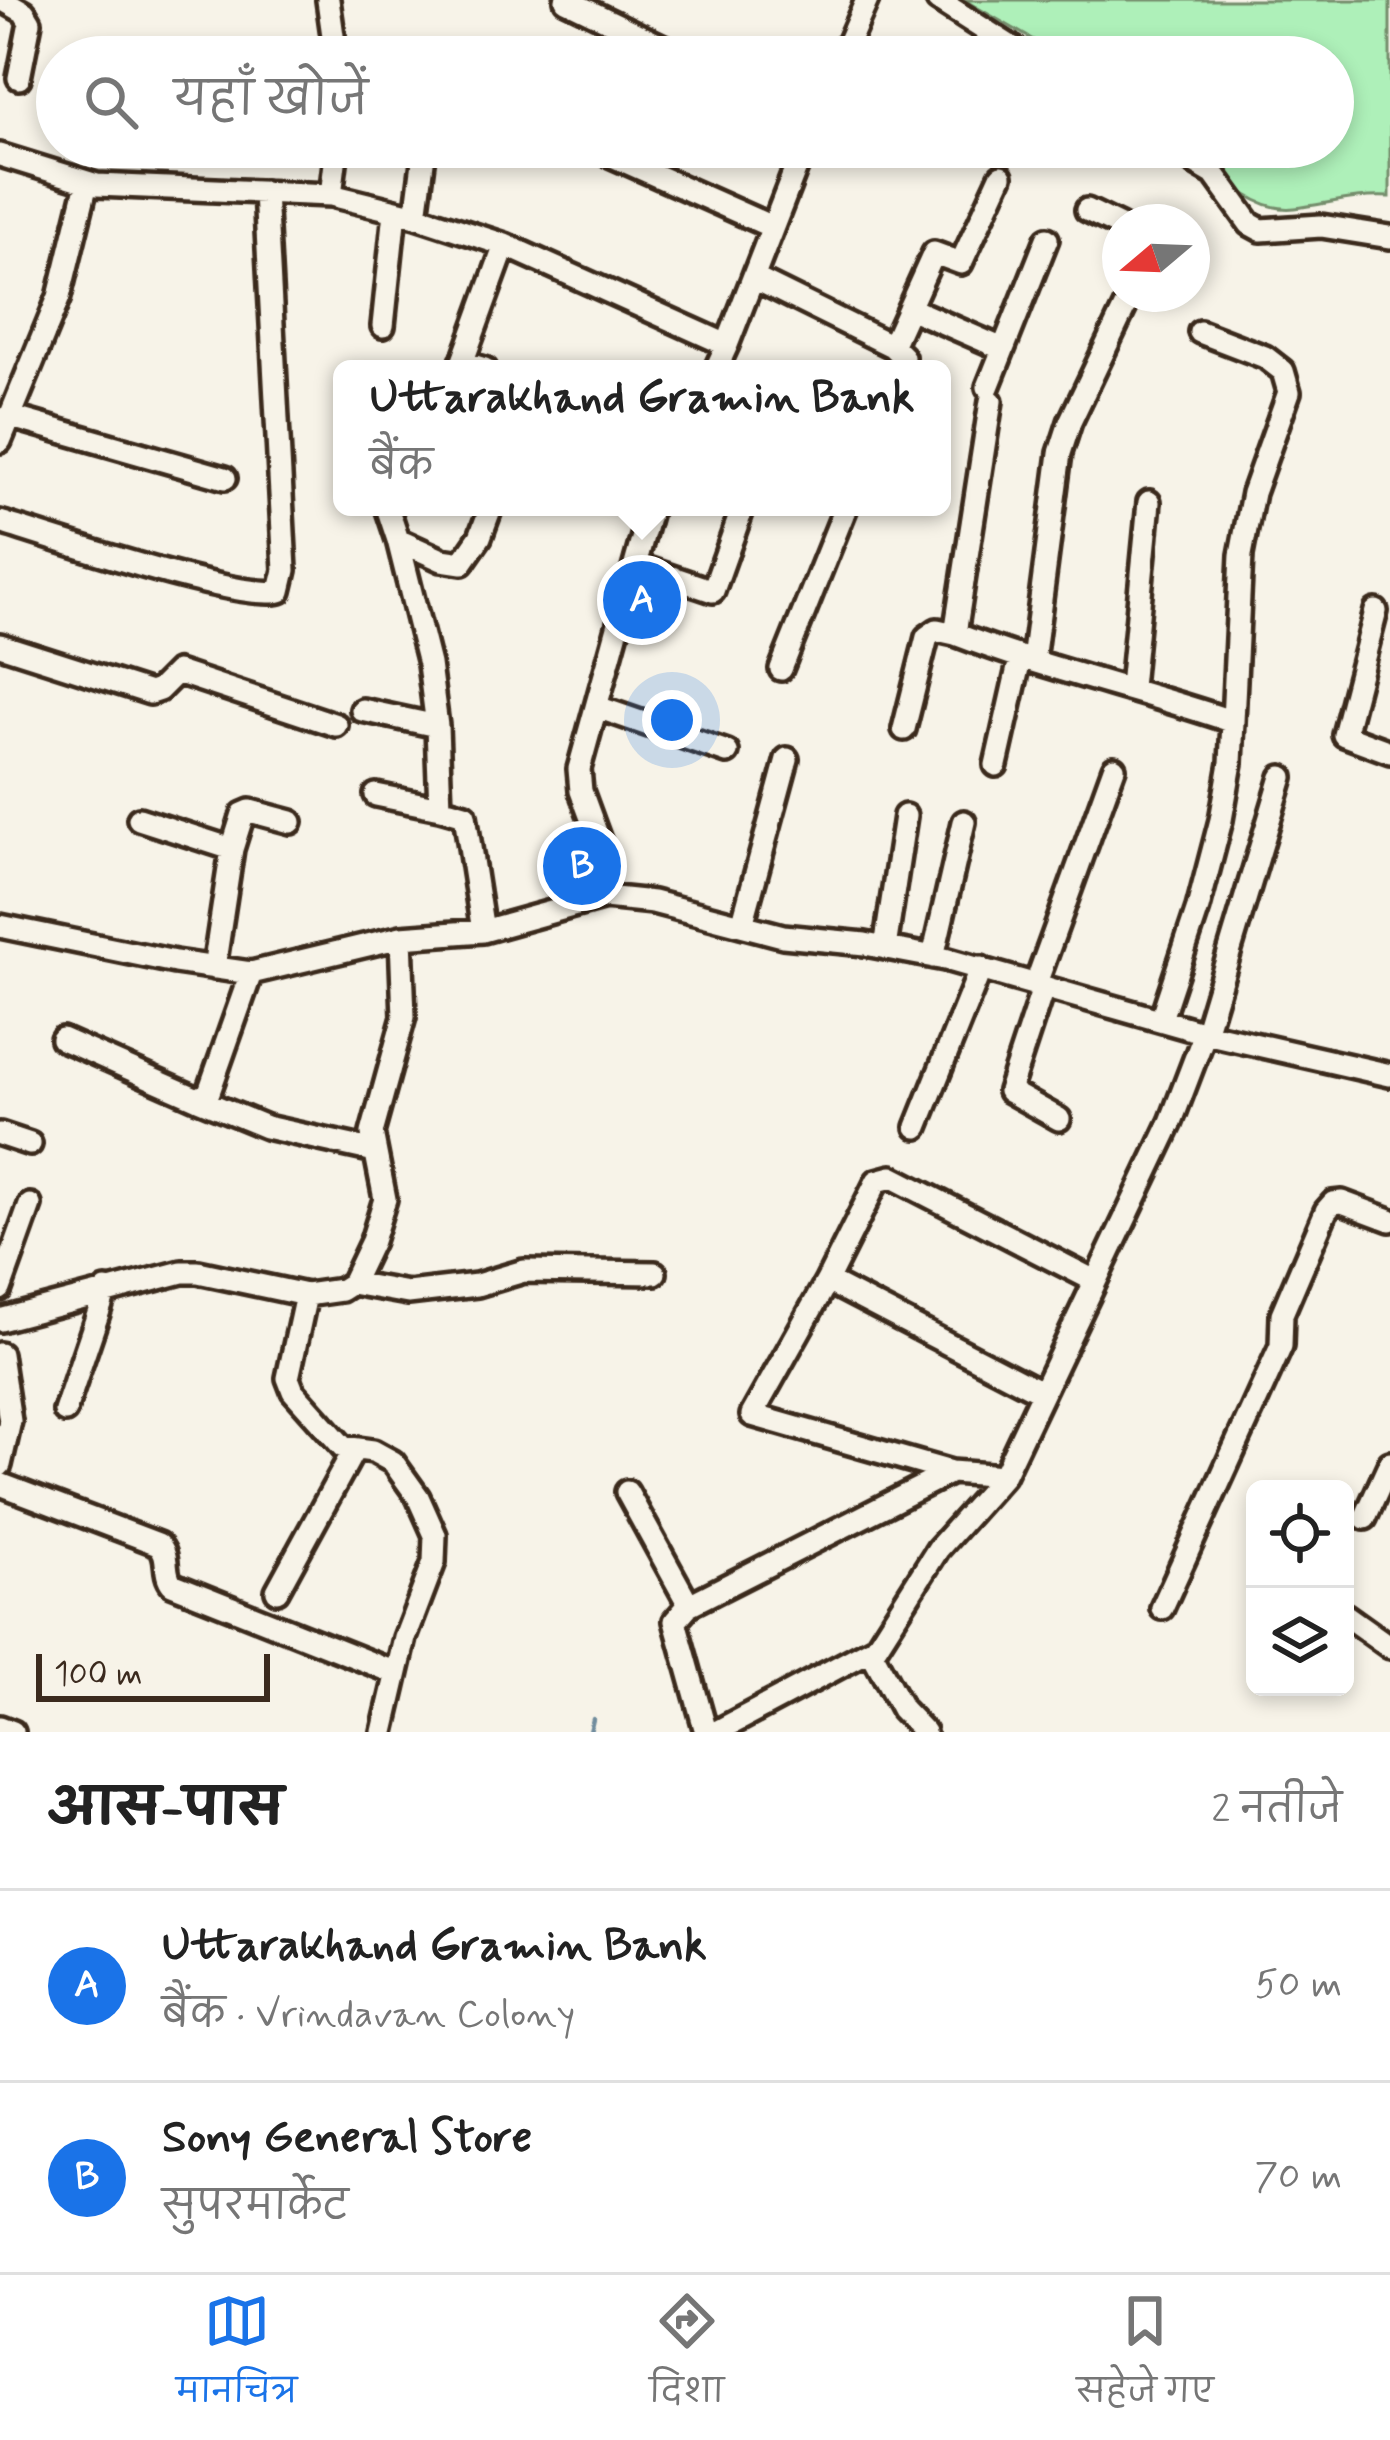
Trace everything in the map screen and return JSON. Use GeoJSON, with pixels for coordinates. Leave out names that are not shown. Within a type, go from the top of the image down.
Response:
{"type":"FeatureCollection","features":[{"type":"Feature","properties":{"kind":"street"},"geometry":{"type":"LineString","coordinates":[[3,0],[24,12],[30,22],[19,78]]}},
{"type":"Feature","properties":{"kind":"street"},"geometry":{"type":"LineString","coordinates":[[328,0],[333,36]]}},
{"type":"Feature","properties":{"kind":"street"},"geometry":{"type":"LineString","coordinates":[[566,0],[641,36]]}},
{"type":"Feature","properties":{"kind":"street"},"geometry":{"type":"LineString","coordinates":[[852,36],[868,0]]}},
{"type":"Feature","properties":{"kind":"street"},"geometry":{"type":"LineString","coordinates":[[938,0],[995,36]]}},
{"type":"Feature","properties":{"kind":"street"},"geometry":{"type":"LineString","coordinates":[[0,155],[36,167]]}},
{"type":"Feature","properties":{"kind":"street"},"geometry":{"type":"LineString","coordinates":[[40,168],[87,183],[162,190],[331,195],[405,214],[505,245],[727,345]]}},
{"type":"Feature","properties":{"kind":"street"},"geometry":{"type":"LineString","coordinates":[[331,195],[334,168]]}},
{"type":"Feature","properties":{"kind":"street"},"geometry":{"type":"LineString","coordinates":[[383,326],[418,168]]}},
{"type":"Feature","properties":{"kind":"street"},"geometry":{"type":"LineString","coordinates":[[639,168],[772,227]]}},
{"type":"Feature","properties":{"kind":"street"},"geometry":{"type":"LineString","coordinates":[[720,360],[796,168]]}},
{"type":"Feature","properties":{"kind":"street"},"geometry":{"type":"LineString","coordinates":[[1204,168],[1214,174],[1250,224],[1261,230],[1321,226],[1390,237]]}},
{"type":"Feature","properties":{"kind":"street"},"geometry":{"type":"LineString","coordinates":[[892,346],[934,254],[956,263],[963,260],[1001,176]]}},
{"type":"Feature","properties":{"kind":"street"},"geometry":{"type":"LineString","coordinates":[[0,441],[59,297],[87,183]]}},
{"type":"Feature","properties":{"kind":"street"},"geometry":{"type":"LineString","coordinates":[[0,522],[179,575],[259,592],[280,591],[285,570],[266,192]]}},
{"type":"Feature","properties":{"kind":"street"},"geometry":{"type":"LineString","coordinates":[[1087,210],[1102,217]]}},
{"type":"Feature","properties":{"kind":"street"},"geometry":{"type":"LineString","coordinates":[[955,634],[989,394],[1047,239]]}},
{"type":"Feature","properties":{"kind":"street"},"geometry":{"type":"LineString","coordinates":[[462,360],[505,245]]}},
{"type":"Feature","properties":{"kind":"street"},"geometry":{"type":"LineString","coordinates":[[754,278],[892,346],[902,360]]}},
{"type":"Feature","properties":{"kind":"street"},"geometry":{"type":"LineString","coordinates":[[909,308],[1003,349]]}},
{"type":"Feature","properties":{"kind":"street"},"geometry":{"type":"LineString","coordinates":[[996,765],[1026,660],[1060,453],[1122,312]]}},
{"type":"Feature","properties":{"kind":"street"},"geometry":{"type":"LineString","coordinates":[[1161,1019],[1221,820],[1232,763],[1241,555],[1253,493],[1289,385],[1283,370],[1265,357],[1200,332]]}},
{"type":"Feature","properties":{"kind":"street"},"geometry":{"type":"LineString","coordinates":[[8,416],[225,478]]}},
{"type":"Feature","properties":{"kind":"street"},"geometry":{"type":"LineString","coordinates":[[1131,687],[1149,502]]}},
{"type":"Feature","properties":{"kind":"street"},"geometry":{"type":"LineString","coordinates":[[391,516],[430,664],[440,808]]}},
{"type":"Feature","properties":{"kind":"street"},"geometry":{"type":"LineString","coordinates":[[398,540],[442,560],[462,562],[488,516]]}},
{"type":"Feature","properties":{"kind":"street"},"geometry":{"type":"LineString","coordinates":[[605,897],[604,854],[578,778],[650,516]]}},
{"type":"Feature","properties":{"kind":"street"},"geometry":{"type":"LineString","coordinates":[[636,565],[713,591],[740,516]]}},
{"type":"Feature","properties":{"kind":"street"},"geometry":{"type":"LineString","coordinates":[[782,669],[842,516]]}},
{"type":"Feature","properties":{"kind":"street"},"geometry":{"type":"LineString","coordinates":[[1376,611],[1344,735],[1390,752]]}},
{"type":"Feature","properties":{"kind":"street"},"geometry":{"type":"LineString","coordinates":[[904,729],[927,637],[937,630],[1231,721]]}},
{"type":"Feature","properties":{"kind":"street"},"geometry":{"type":"LineString","coordinates":[[0,645],[150,693],[177,672],[336,725]]}},
{"type":"Feature","properties":{"kind":"street"},"geometry":{"type":"LineString","coordinates":[[597,707],[727,752]]}},
{"type":"Feature","properties":{"kind":"street"},"geometry":{"type":"LineString","coordinates":[[362,710],[437,726]]}},
{"type":"Feature","properties":{"kind":"street"},"geometry":{"type":"LineString","coordinates":[[742,925],[787,759]]}},
{"type":"Feature","properties":{"kind":"street"},"geometry":{"type":"LineString","coordinates":[[1059,1119],[1009,1091],[1039,987],[1114,768]]}},
{"type":"Feature","properties":{"kind":"street"},"geometry":{"type":"LineString","coordinates":[[716,1732],[871,1651],[938,1549],[1004,1476],[1140,1193],[1205,1033],[1282,776]]}},
{"type":"Feature","properties":{"kind":"street"},"geometry":{"type":"LineString","coordinates":[[376,795],[465,815],[483,931]]}},
{"type":"Feature","properties":{"kind":"street"},"geometry":{"type":"LineString","coordinates":[[214,968],[232,849],[245,812],[291,822]]}},
{"type":"Feature","properties":{"kind":"street"},"geometry":{"type":"LineString","coordinates":[[885,948],[905,816]]}},
{"type":"Feature","properties":{"kind":"street"},"geometry":{"type":"LineString","coordinates":[[139,819],[232,849]]}},
{"type":"Feature","properties":{"kind":"street"},"geometry":{"type":"LineString","coordinates":[[933,957],[964,822]]}},
{"type":"Feature","properties":{"kind":"street"},"geometry":{"type":"LineString","coordinates":[[0,928],[251,973],[401,937],[483,931],[605,897],[653,902],[783,936],[933,957],[1205,1033],[1389,1071]]}},
{"type":"Feature","properties":{"kind":"street"},"geometry":{"type":"LineString","coordinates":[[0,1320],[170,1274],[198,1272],[306,1294],[341,1290],[352,1283],[385,1199],[372,1127],[404,1016],[401,937]]}},
{"type":"Feature","properties":{"kind":"street"},"geometry":{"type":"LineString","coordinates":[[917,1127],[981,968]]}},
{"type":"Feature","properties":{"kind":"street"},"geometry":{"type":"LineString","coordinates":[[198,1099],[209,1092],[251,973]]}},
{"type":"Feature","properties":{"kind":"street"},"geometry":{"type":"LineString","coordinates":[[62,1039],[266,1127],[375,1151]]}},
{"type":"Feature","properties":{"kind":"street"},"geometry":{"type":"LineString","coordinates":[[0,1134],[30,1144]]}},
{"type":"Feature","properties":{"kind":"street"},"geometry":{"type":"LineString","coordinates":[[1004,1476],[951,1472],[752,1415],[877,1181],[892,1177],[1095,1281]]}},
{"type":"Feature","properties":{"kind":"street"},"geometry":{"type":"LineString","coordinates":[[1162,1608],[1281,1346],[1282,1314],[1326,1211],[1342,1202],[1390,1220]]}},
{"type":"Feature","properties":{"kind":"street"},"geometry":{"type":"LineString","coordinates":[[0,1288],[29,1204]]}},
{"type":"Feature","properties":{"kind":"street"},"geometry":{"type":"LineString","coordinates":[[352,1283],[408,1293],[490,1283],[524,1271],[655,1273]]}},
{"type":"Feature","properties":{"kind":"street"},"geometry":{"type":"LineString","coordinates":[[827,1281],[1042,1392]]}},
{"type":"Feature","properties":{"kind":"street"},"geometry":{"type":"LineString","coordinates":[[65,1411],[106,1290]]}},
{"type":"Feature","properties":{"kind":"street"},"geometry":{"type":"LineString","coordinates":[[306,1294],[289,1383],[344,1447],[373,1450],[392,1462],[418,1496],[437,1542],[396,1673],[383,1732]]}},
{"type":"Feature","properties":{"kind":"street"},"geometry":{"type":"LineString","coordinates":[[0,1354],[10,1421],[0,1465]]}},
{"type":"Feature","properties":{"kind":"street"},"geometry":{"type":"LineString","coordinates":[[277,1591],[354,1450]]}},
{"type":"Feature","properties":{"kind":"street"},"geometry":{"type":"LineString","coordinates":[[1365,1518],[1390,1463]]}},
{"type":"Feature","properties":{"kind":"street"},"geometry":{"type":"LineString","coordinates":[[706,1732],[675,1621],[689,1605],[951,1472]]}},
{"type":"Feature","properties":{"kind":"street"},"geometry":{"type":"LineString","coordinates":[[0,1484],[158,1544],[166,1554],[172,1584],[396,1673]]}},
{"type":"Feature","properties":{"kind":"street"},"geometry":{"type":"LineString","coordinates":[[627,1492],[689,1605]]}},
{"type":"Feature","properties":{"kind":"street"},"geometry":{"type":"LineString","coordinates":[[1354,1621],[1390,1647]]}},
{"type":"Feature","properties":{"kind":"street"},"geometry":{"type":"LineString","coordinates":[[871,1651],[902,1709],[924,1732]]}},
{"type":"Feature","properties":{"kind":"street"},"geometry":{"type":"LineString","coordinates":[[0,1727],[13,1732]]}},
{"type":"Feature","properties":{"kind":"green space"},"geometry":{"type":"Polygon","coordinates":[[[964,0],[1390,0],[1390,197],[1280,208],[1237,189],[1214,168],[1354,168],[1354,36],[1027,36],[964,0]]]}},
{"type":"Feature","properties":{"kind":"waterway"},"geometry":{"type":"LineString","coordinates":[[590,1732],[593,1719]]}},
{"type":"Feature","properties":{"kind":"place","name":"Uttarakhand Gramin Bank"},"geometry":{"type":"Point","coordinates":[642,600]}},
{"type":"Feature","properties":{"kind":"place","name":"Sony General Store"},"geometry":{"type":"Point","coordinates":[582,866]}}]}
